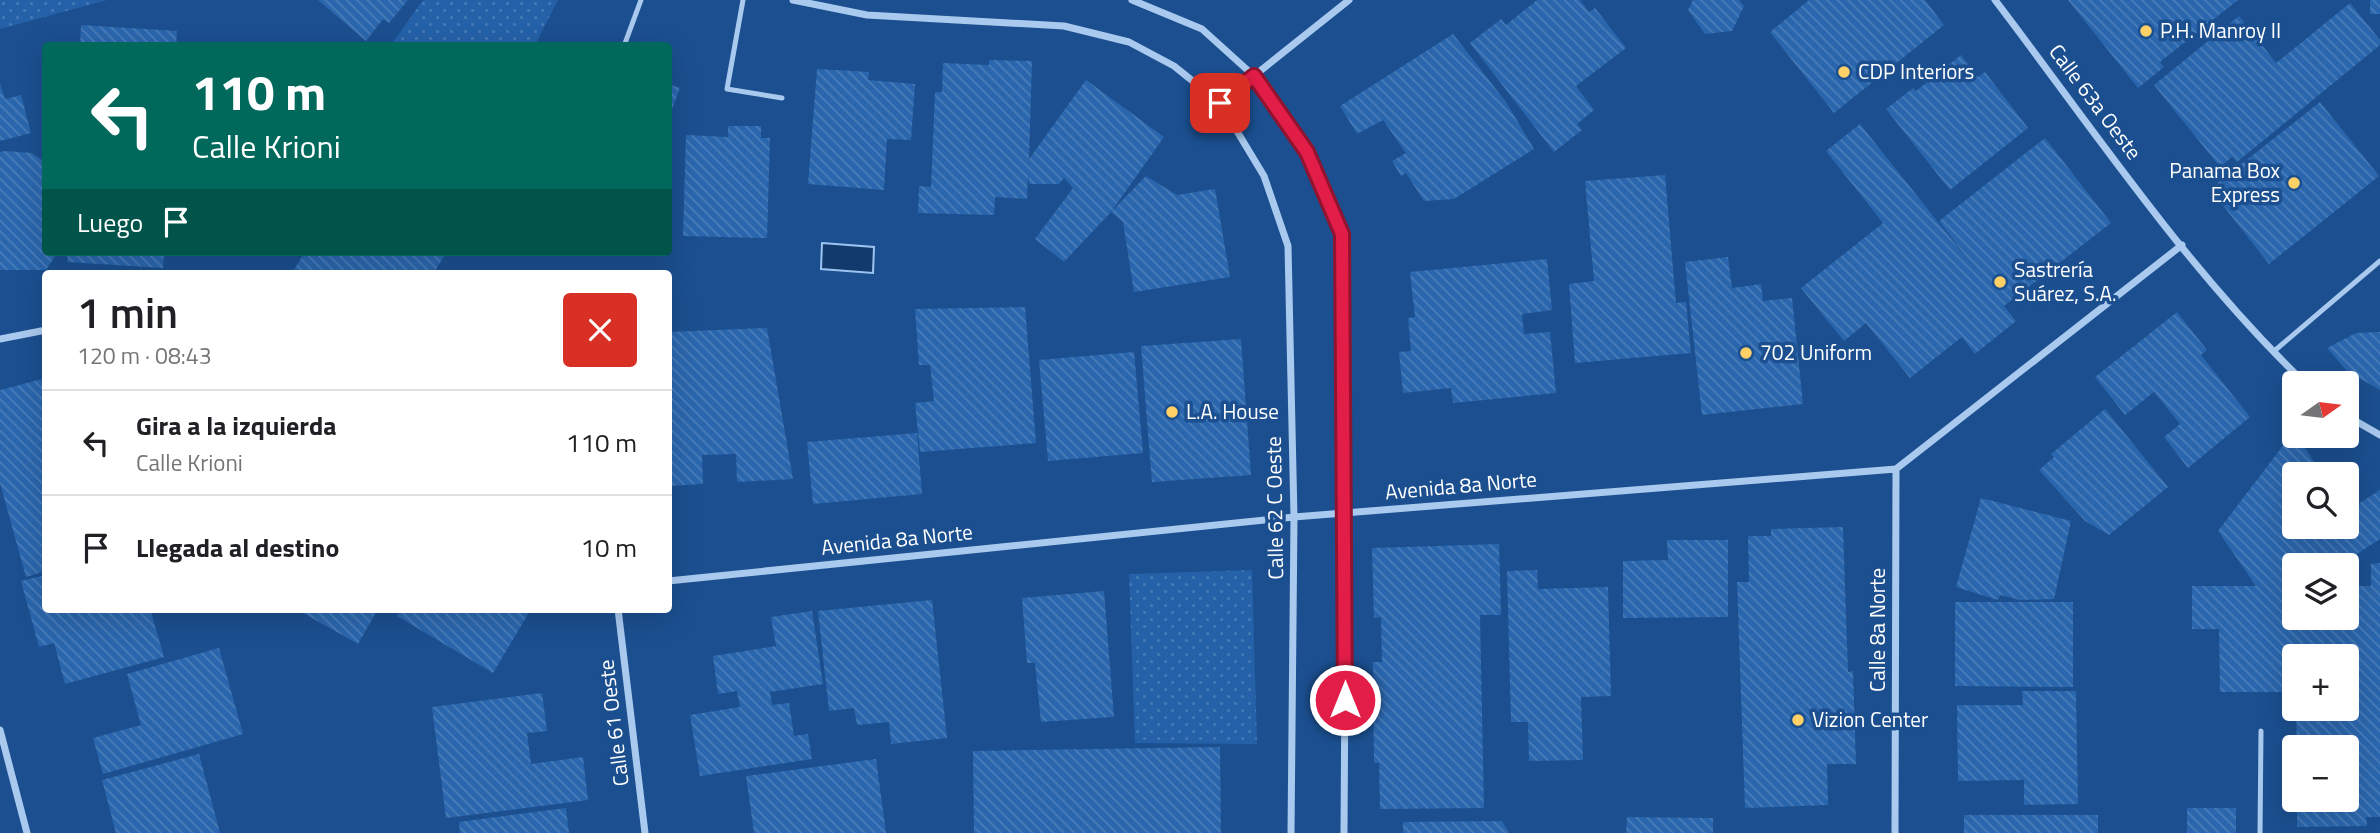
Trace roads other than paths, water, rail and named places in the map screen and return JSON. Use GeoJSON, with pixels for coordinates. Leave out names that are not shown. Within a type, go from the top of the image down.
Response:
{"type":"FeatureCollection","features":[{"type":"Feature","properties":{"kind":"street","name":"Calle 62 C Oeste"},"geometry":{"type":"LineString","coordinates":[[793,0],[867,15],[1064,26],[1129,42],[1174,66],[1220,103],[1264,176],[1289,246],[1294,517],[1291,833]]}},
{"type":"Feature","properties":{"kind":"street"},"geometry":{"type":"LineString","coordinates":[[1132,0],[1202,29],[1254,76],[1307,152],[1342,234],[1346,513],[1344,833]]}},
{"type":"Feature","properties":{"kind":"street"},"geometry":{"type":"LineString","coordinates":[[1220,103],[1349,0]]}},
{"type":"Feature","properties":{"kind":"street","name":"Calle 63a Oeste"},"geometry":{"type":"LineString","coordinates":[[1995,0],[2182,245],[2273,352],[2293,371]]}},
{"type":"Feature","properties":{"kind":"street"},"geometry":{"type":"LineString","coordinates":[[1896,469],[2182,245]]}},
{"type":"Feature","properties":{"kind":"street"},"geometry":{"type":"LineString","coordinates":[[0,338],[42,331]]}},
{"type":"Feature","properties":{"kind":"street"},"geometry":{"type":"LineString","coordinates":[[2359,423],[2380,435]]}},
{"type":"Feature","properties":{"kind":"street","name":"Avenida 8a Norte"},"geometry":{"type":"LineString","coordinates":[[672,581],[1294,517],[1896,469]]}},
{"type":"Feature","properties":{"kind":"street","name":"Calle 8a Norte"},"geometry":{"type":"LineString","coordinates":[[1895,833],[1896,469]]}},
{"type":"Feature","properties":{"kind":"street","name":"Calle 61 Oeste"},"geometry":{"type":"LineString","coordinates":[[618,613],[645,833]]}},
{"type":"Feature","properties":{"kind":"street"},"geometry":{"type":"LineString","coordinates":[[0,730],[27,833]]}},
{"type":"Feature","properties":{"kind":"lane"},"geometry":{"type":"LineString","coordinates":[[625,42],[641,0]]}},
{"type":"Feature","properties":{"kind":"lane"},"geometry":{"type":"LineString","coordinates":[[743,0],[727,89],[782,98]]}},
{"type":"Feature","properties":{"kind":"lane"},"geometry":{"type":"LineString","coordinates":[[2273,352],[2380,261]]}},
{"type":"Feature","properties":{"kind":"lane"},"geometry":{"type":"LineString","coordinates":[[2260,833],[2261,731]]}},
{"type":"Feature","properties":{"kind":"place","name":"P.H. Manroy II"},"geometry":{"type":"Point","coordinates":[2146,31]}},
{"type":"Feature","properties":{"kind":"place","name":"CDP Interiors"},"geometry":{"type":"Point","coordinates":[1844,72]}},
{"type":"Feature","properties":{"kind":"place","name":"Panama Box Express"},"geometry":{"type":"Point","coordinates":[2294,183]}},
{"type":"Feature","properties":{"kind":"place","name":"Sastrería Suárez, S.A."},"geometry":{"type":"Point","coordinates":[2000,282]}},
{"type":"Feature","properties":{"kind":"place","name":"702 Uniform"},"geometry":{"type":"Point","coordinates":[1746,353]}},
{"type":"Feature","properties":{"kind":"place","name":"L.A. House"},"geometry":{"type":"Point","coordinates":[1172,412]}},
{"type":"Feature","properties":{"kind":"place","name":"Vizion Center"},"geometry":{"type":"Point","coordinates":[1798,720]}}]}
